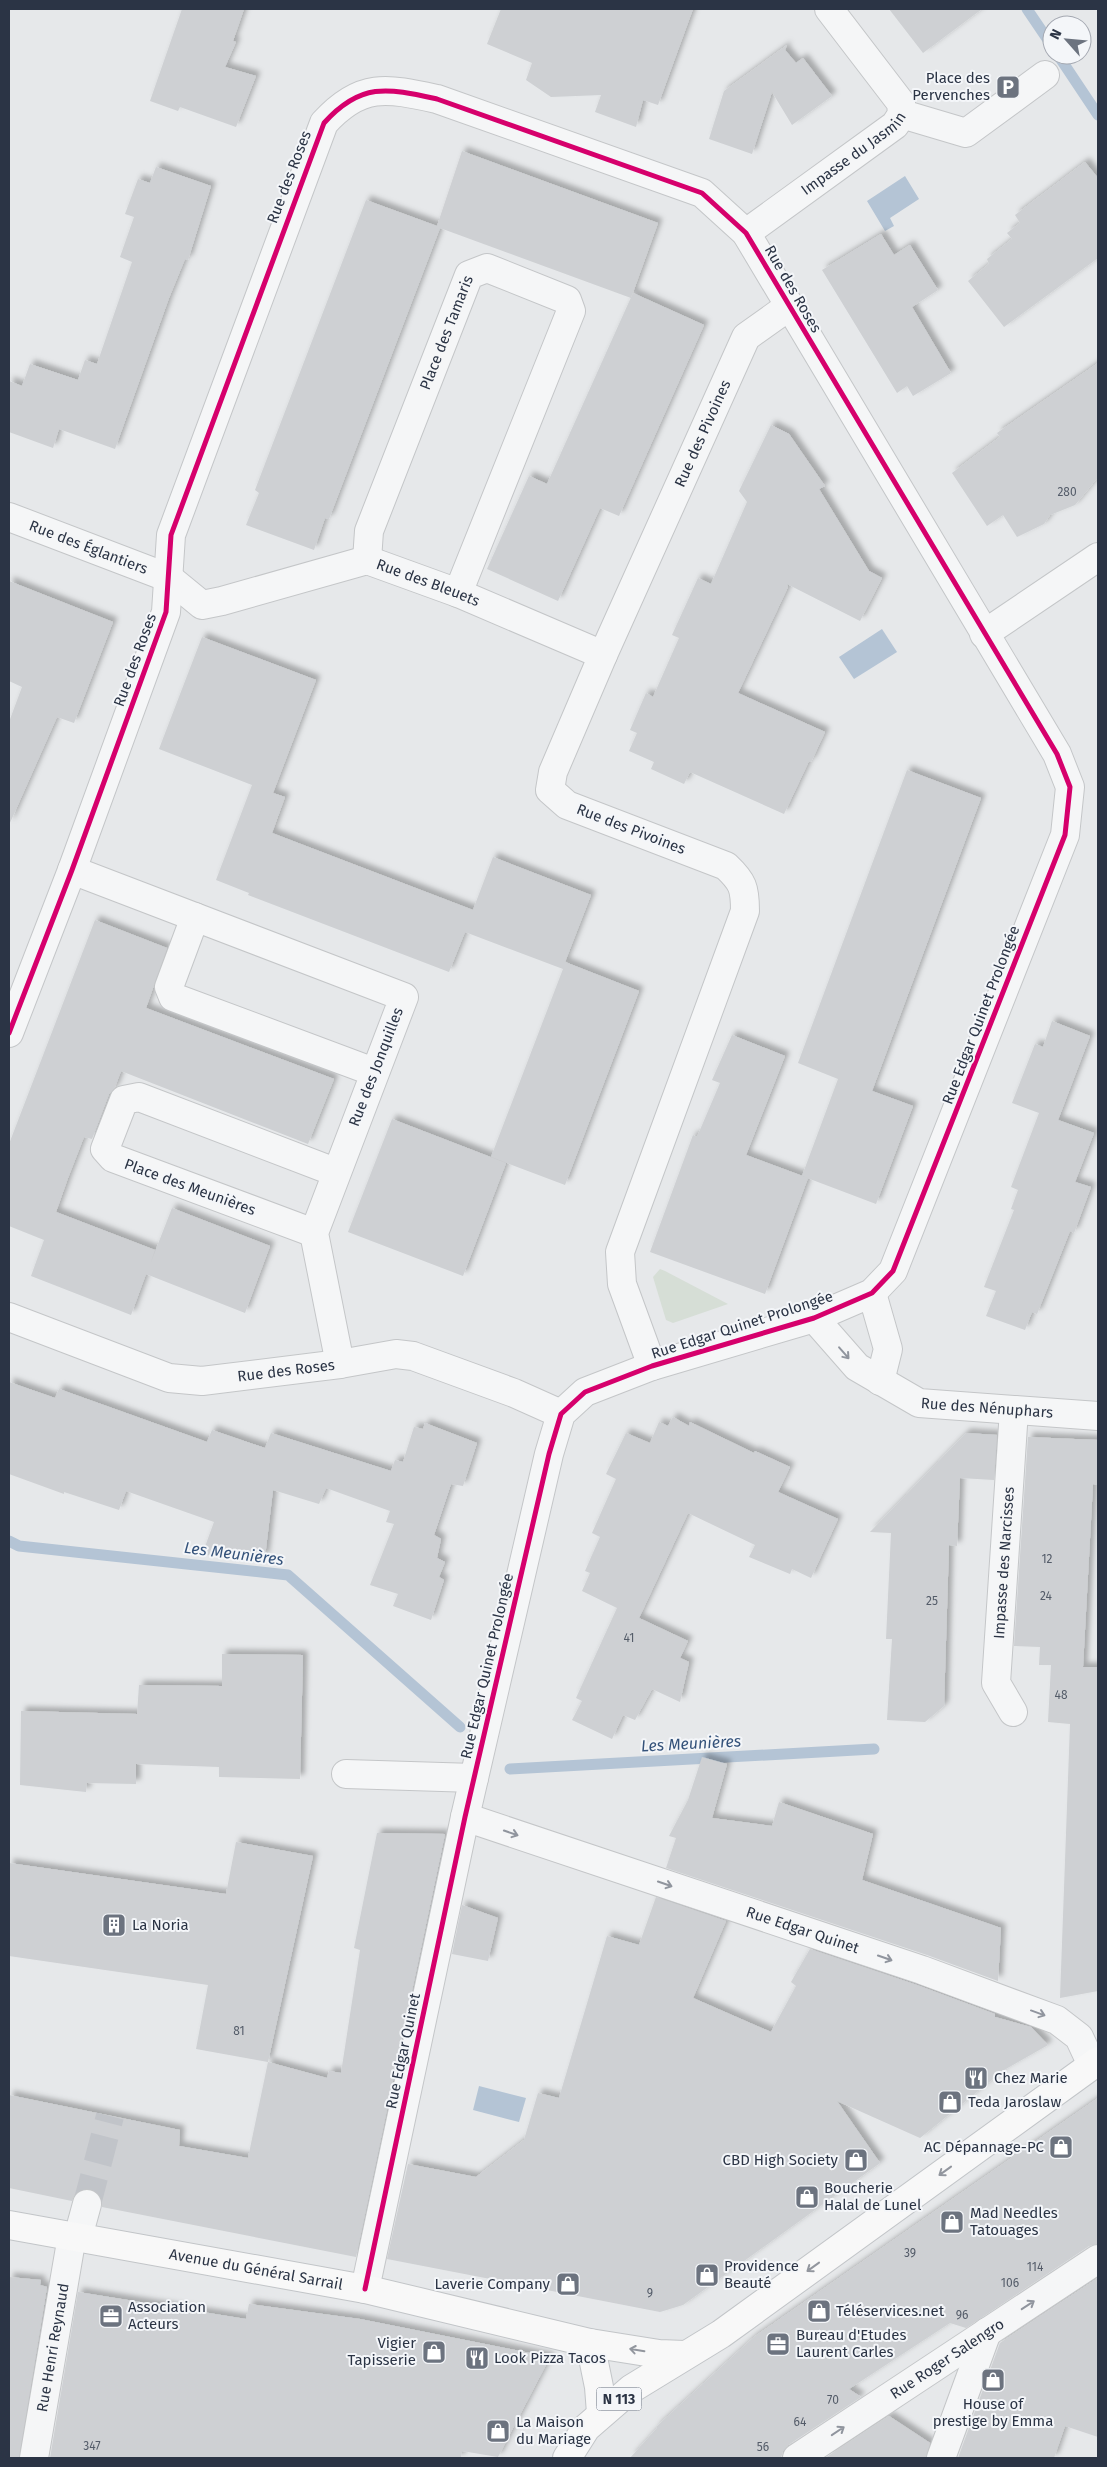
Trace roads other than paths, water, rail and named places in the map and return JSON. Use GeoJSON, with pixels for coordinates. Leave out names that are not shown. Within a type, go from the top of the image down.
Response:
{"type":"FeatureCollection","features":[{"type":"Feature","properties":{"kind":"main road","name":"N 113"},"geometry":{"type":"LineString","coordinates":[[567,2458],[586,2428],[601,2413],[631,2389],[721,2334],[1095,2063]]}},
{"type":"Feature","properties":{"kind":"main road","name":"Avenue du Général Sarrail"},"geometry":{"type":"LineString","coordinates":[[9,2225],[365,2289],[590,2343],[659,2354],[685,2355]]}},
{"type":"Feature","properties":{"kind":"main road"},"geometry":{"type":"LineString","coordinates":[[590,2343],[599,2387],[601,2413]]}},
{"type":"Feature","properties":{"kind":"street","name":"Impasse du Jasmin"},"geometry":{"type":"LineString","coordinates":[[746,233],[895,125],[902,114],[901,103],[829,9]]}},
{"type":"Feature","properties":{"kind":"street"},"geometry":{"type":"LineString","coordinates":[[902,114],[966,133],[1045,75]]}},
{"type":"Feature","properties":{"kind":"street","name":"Rue des Roses"},"geometry":{"type":"LineString","coordinates":[[9,1034],[72,870],[166,612],[171,535],[315,141],[324,123],[335,111],[353,98],[369,91],[401,91],[437,99],[702,193],[746,233],[788,307],[984,634]]}},
{"type":"Feature","properties":{"kind":"street","name":"Place des Tamaris"},"geometry":{"type":"LineString","coordinates":[[367,560],[369,531],[469,275],[487,268],[567,300],[571,310],[458,593]]}},
{"type":"Feature","properties":{"kind":"street","name":"Rue des Pivoines"},"geometry":{"type":"LineString","coordinates":[[652,1366],[622,1284],[620,1252],[745,912],[745,890],[737,877],[726,866],[567,805],[550,790],[553,772],[603,655],[746,337],[788,307]]}},
{"type":"Feature","properties":{"kind":"street","name":"Rue des Églantiers"},"geometry":{"type":"LineString","coordinates":[[9,517],[169,578]]}},
{"type":"Feature","properties":{"kind":"street"},"geometry":{"type":"LineString","coordinates":[[984,634],[1098,557]]}},
{"type":"Feature","properties":{"kind":"street","name":"Rue des Bleuets"},"geometry":{"type":"LineString","coordinates":[[169,578],[202,605],[367,560],[458,593],[603,655]]}},
{"type":"Feature","properties":{"kind":"street","name":"Rue Edgar Quinet Prolongée"},"geometry":{"type":"LineString","coordinates":[[465,1817],[549,1454],[561,1414],[585,1392],[652,1366],[814,1318],[872,1293],[894,1271],[1064,835],[1070,787],[1057,754],[984,634]]}},
{"type":"Feature","properties":{"kind":"street","name":"Rue des Jonquilles"},"geometry":{"type":"LineString","coordinates":[[72,870],[404,996],[314,1233]]}},
{"type":"Feature","properties":{"kind":"street"},"geometry":{"type":"LineString","coordinates":[[195,918],[169,987],[173,997],[374,1072]]}},
{"type":"Feature","properties":{"kind":"street","name":"Place des Meunières"},"geometry":{"type":"LineString","coordinates":[[314,1233],[113,1158],[105,1149],[124,1100],[139,1097],[336,1172]]}},
{"type":"Feature","properties":{"kind":"street"},"geometry":{"type":"LineString","coordinates":[[314,1233],[340,1364]]}},
{"type":"Feature","properties":{"kind":"street"},"geometry":{"type":"LineString","coordinates":[[872,1293],[888,1349],[880,1381]]}},
{"type":"Feature","properties":{"kind":"street","name":"Rue des Roses"},"geometry":{"type":"LineString","coordinates":[[9,1317],[169,1378],[202,1381],[340,1364],[396,1354],[413,1356],[514,1393],[561,1414]]}},
{"type":"Feature","properties":{"kind":"street","name":"Rue des Nénuphars"},"geometry":{"type":"LineString","coordinates":[[814,1318],[857,1367],[918,1403],[1098,1416]]}},
{"type":"Feature","properties":{"kind":"street","name":"Impasse des Narcisses"},"geometry":{"type":"LineString","coordinates":[[1013,1712],[996,1683],[1014,1410]]}},
{"type":"Feature","properties":{"kind":"street"},"geometry":{"type":"LineString","coordinates":[[346,1774],[474,1778]]}},
{"type":"Feature","properties":{"kind":"street","name":"Rue Edgar Quinet"},"geometry":{"type":"LineString","coordinates":[[365,2289],[465,1817],[922,1970],[1057,2020],[1079,2037],[1095,2063]]}},
{"type":"Feature","properties":{"kind":"street","name":"Rue Henri Reynaud"},"geometry":{"type":"LineString","coordinates":[[34,2458],[75,2236],[86,2204]]}},
{"type":"Feature","properties":{"kind":"street","name":"Rue Roger Salengro"},"geometry":{"type":"LineString","coordinates":[[797,2458],[1098,2259]]}},
{"type":"Feature","properties":{"kind":"street"},"geometry":{"type":"LineString","coordinates":[[941,2458],[987,2332]]}},
{"type":"Feature","properties":{"kind":"water"},"geometry":{"type":"Polygon","coordinates":[[[905,176],[919,199],[890,218],[894,226],[885,231],[867,201],[905,176]]]}},
{"type":"Feature","properties":{"kind":"water"},"geometry":{"type":"Polygon","coordinates":[[[882,629],[897,652],[854,679],[839,657],[882,629]]]}},
{"type":"Feature","properties":{"kind":"water"},"geometry":{"type":"Polygon","coordinates":[[[479,2086],[526,2098],[519,2122],[473,2110],[479,2086]]]}},
{"type":"Feature","properties":{"kind":"waterway"},"geometry":{"type":"LineString","coordinates":[[1027,9],[1042,31]]}},
{"type":"Feature","properties":{"kind":"waterway"},"geometry":{"type":"LineString","coordinates":[[1065,65],[1098,115]]}},
{"type":"Feature","properties":{"kind":"waterway","name":"Les Meunières"},"geometry":{"type":"LineString","coordinates":[[9,1541],[19,1546],[288,1575],[460,1727]]}},
{"type":"Feature","properties":{"kind":"waterway","name":"Les Meunières"},"geometry":{"type":"LineString","coordinates":[[510,1769],[874,1749]]}},
{"type":"Feature","properties":{"kind":"tunnel"},"geometry":{"type":"LineString","coordinates":[[87,2204],[110,2116]]}},
{"type":"Feature","properties":{"kind":"place","name":"Place des Pervenches"},"geometry":{"type":"Point","coordinates":[1008,87]}},
{"type":"Feature","properties":{"kind":"place","name":"La Noria"},"geometry":{"type":"Point","coordinates":[114,1925]}},
{"type":"Feature","properties":{"kind":"place","name":"Chez Marie"},"geometry":{"type":"Point","coordinates":[976,2078]}},
{"type":"Feature","properties":{"kind":"place","name":"Teda Jaroslaw"},"geometry":{"type":"Point","coordinates":[950,2102]}},
{"type":"Feature","properties":{"kind":"place","name":"AC Dépannage-PC"},"geometry":{"type":"Point","coordinates":[1061,2147]}},
{"type":"Feature","properties":{"kind":"place","name":"CBD High Society"},"geometry":{"type":"Point","coordinates":[856,2160]}},
{"type":"Feature","properties":{"kind":"place","name":"Boucherie Halal de Lunel"},"geometry":{"type":"Point","coordinates":[807,2197]}},
{"type":"Feature","properties":{"kind":"place","name":"Mad Needles Tatouages"},"geometry":{"type":"Point","coordinates":[952,2222]}},
{"type":"Feature","properties":{"kind":"place","name":"Providence Beauté"},"geometry":{"type":"Point","coordinates":[707,2275]}},
{"type":"Feature","properties":{"kind":"place","name":"Laverie Company"},"geometry":{"type":"Point","coordinates":[568,2284]}},
{"type":"Feature","properties":{"kind":"place","name":"Téléservices.net"},"geometry":{"type":"Point","coordinates":[819,2311]}},
{"type":"Feature","properties":{"kind":"place","name":"Association Acteurs"},"geometry":{"type":"Point","coordinates":[111,2316]}},
{"type":"Feature","properties":{"kind":"place","name":"Bureau d'Etudes Laurent Carles"},"geometry":{"type":"Point","coordinates":[778,2344]}},
{"type":"Feature","properties":{"kind":"place","name":"Vigier Tapisserie"},"geometry":{"type":"Point","coordinates":[434,2352]}},
{"type":"Feature","properties":{"kind":"place","name":"Look Pizza Tacos"},"geometry":{"type":"Point","coordinates":[477,2358]}},
{"type":"Feature","properties":{"kind":"place","name":"House of prestige by Emma"},"geometry":{"type":"Point","coordinates":[993,2380]}},
{"type":"Feature","properties":{"kind":"place","name":"La Maison du Mariage"},"geometry":{"type":"Point","coordinates":[498,2431]}}]}
